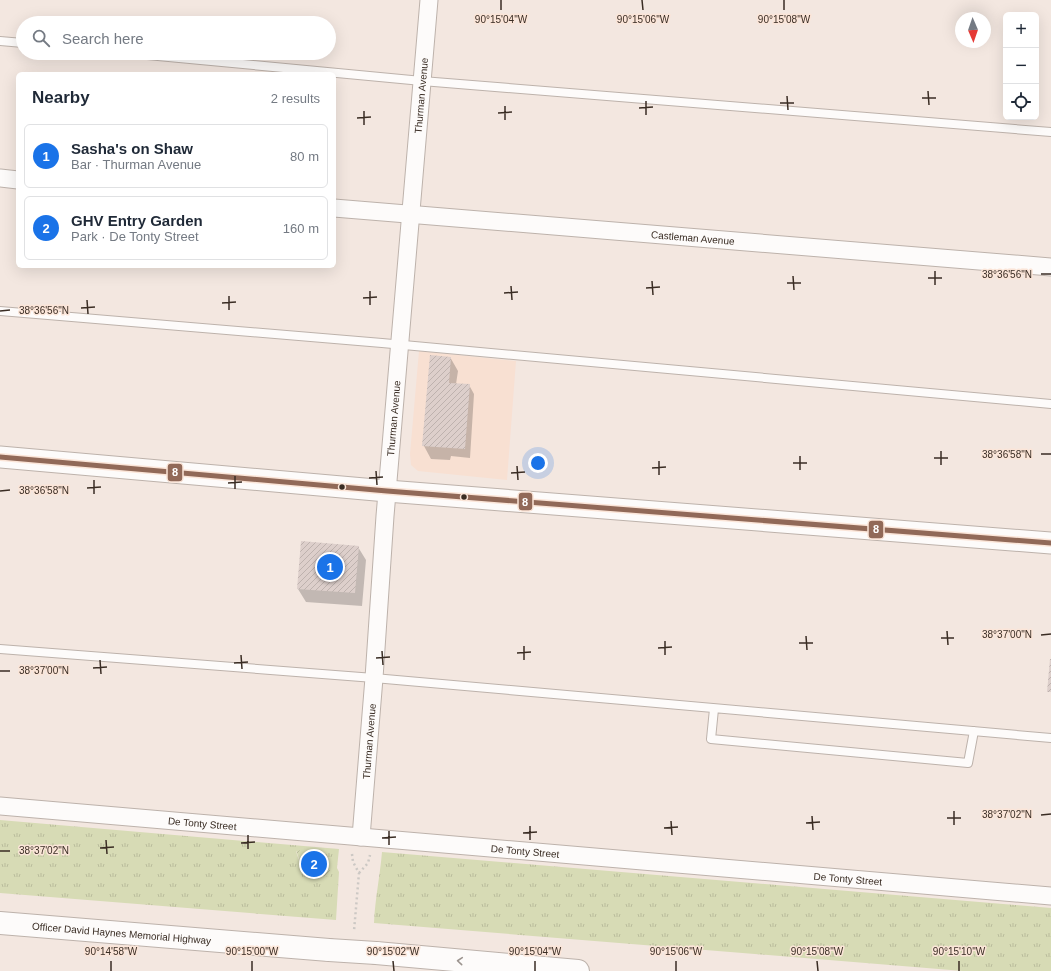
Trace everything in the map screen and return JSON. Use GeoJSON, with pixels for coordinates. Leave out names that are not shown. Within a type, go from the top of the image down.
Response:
{"type":"FeatureCollection","features":[{"type":"Feature","properties":{"kind":"highway","name":"Officer David Haynes Memorial Highway"},"geometry":{"type":"LineString","coordinates":[[0,923],[376,953],[578,971]]}},
{"type":"Feature","properties":{"kind":"street","name":"Thurman Avenue"},"geometry":{"type":"LineString","coordinates":[[361,837],[387,491],[429,0]]}},
{"type":"Feature","properties":{"kind":"street"},"geometry":{"type":"LineString","coordinates":[[0,178],[16,180]]}},
{"type":"Feature","properties":{"kind":"street","name":"Castleman Avenue"},"geometry":{"type":"LineString","coordinates":[[336,208],[1051,267]]}},
{"type":"Feature","properties":{"kind":"street"},"geometry":{"type":"LineString","coordinates":[[0,457],[387,491],[1051,543]]}},
{"type":"Feature","properties":{"kind":"street","name":"De Tonty Street"},"geometry":{"type":"LineString","coordinates":[[0,806],[1051,896]]}},
{"type":"Feature","properties":{"kind":"lane"},"geometry":{"type":"LineString","coordinates":[[0,41],[16,42]]}},
{"type":"Feature","properties":{"kind":"lane"},"geometry":{"type":"LineString","coordinates":[[200,60],[327,72]]}},
{"type":"Feature","properties":{"kind":"lane"},"geometry":{"type":"LineString","coordinates":[[336,73],[1051,132]]}},
{"type":"Feature","properties":{"kind":"lane"},"geometry":{"type":"LineString","coordinates":[[0,311],[399,345],[1051,404]]}},
{"type":"Feature","properties":{"kind":"lane"},"geometry":{"type":"LineString","coordinates":[[0,649],[374,678],[1051,738]]}},
{"type":"Feature","properties":{"kind":"lane"},"geometry":{"type":"LineString","coordinates":[[714,709],[711,739],[968,763],[974,731]]}},
{"type":"Feature","properties":{"kind":"path"},"geometry":{"type":"LineString","coordinates":[[354,933],[359,873]]}},
{"type":"Feature","properties":{"kind":"shaded area"},"geometry":{"type":"Polygon","coordinates":[[[419,351],[516,361],[507,480],[418,471],[411,465],[410,454],[419,351]]]}},
{"type":"Feature","properties":{"kind":"green space"},"geometry":{"type":"Polygon","coordinates":[[[0,820],[339,849],[336,920],[0,893],[0,820]],[[296,851],[303,866],[315,876],[325,863],[321,853],[296,851]]]}},
{"type":"Feature","properties":{"kind":"green space"},"geometry":{"type":"Polygon","coordinates":[[[296,850],[321,853],[326,863],[330,865],[330,877],[317,875],[308,871],[301,863],[296,850]]]}},
{"type":"Feature","properties":{"kind":"green space"},"geometry":{"type":"Polygon","coordinates":[[[382,852],[1051,908],[1051,971],[963,971],[374,923],[382,852]]]}},
{"type":"Feature","properties":{"kind":"building"},"geometry":{"type":"Polygon","coordinates":[[[430,355],[451,357],[449,383],[470,384],[465,449],[422,446],[430,355]]]}},
{"type":"Feature","properties":{"kind":"building"},"geometry":{"type":"Polygon","coordinates":[[[301,541],[359,546],[355,593],[297,589],[301,541]]]}},
{"type":"Feature","properties":{"kind":"building"},"geometry":{"type":"Polygon","coordinates":[[[1050,659],[1051,692],[1047,692],[1050,659]]]}},
{"type":"Feature","properties":{"kind":"transit line","name":"8"},"geometry":{"type":"LineString","coordinates":[[0,457],[387,491],[1051,543]]}},
{"type":"Feature","properties":{"kind":"place","name":"Sasha's on Shaw"},"geometry":{"type":"Point","coordinates":[330,567]}},
{"type":"Feature","properties":{"kind":"place","name":"GHV Entry Garden"},"geometry":{"type":"Point","coordinates":[314,864]}}]}
